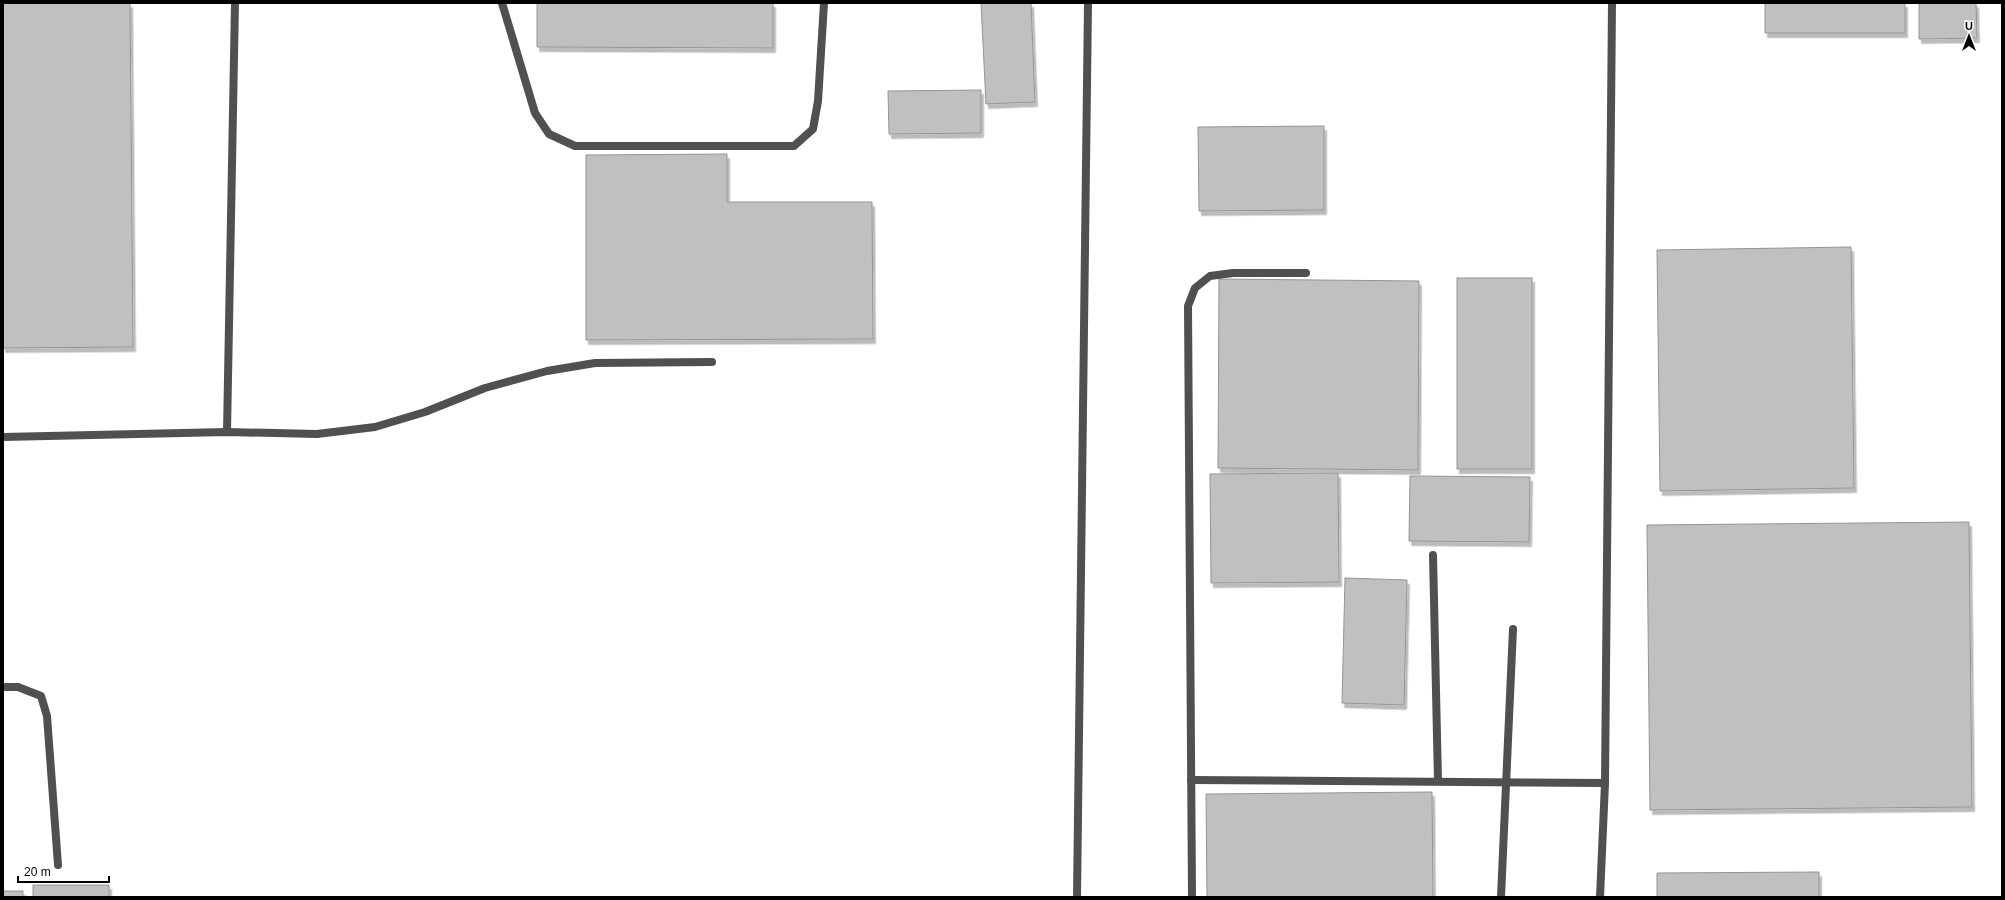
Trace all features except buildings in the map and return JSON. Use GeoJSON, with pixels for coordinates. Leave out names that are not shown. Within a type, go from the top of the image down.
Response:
{"type":"FeatureCollection","features":[{"type":"Feature","properties":{"kind":"lane"},"geometry":{"type":"LineString","coordinates":[[227,432],[235,3]]}},
{"type":"Feature","properties":{"kind":"lane"},"geometry":{"type":"LineString","coordinates":[[502,3],[535,113],[549,134],[575,146],[794,146],[813,129],[818,101],[824,3]]}},
{"type":"Feature","properties":{"kind":"lane"},"geometry":{"type":"LineString","coordinates":[[1077,897],[1088,3]]}},
{"type":"Feature","properties":{"kind":"lane"},"geometry":{"type":"LineString","coordinates":[[1600,897],[1605,783],[1612,3]]}},
{"type":"Feature","properties":{"kind":"lane"},"geometry":{"type":"LineString","coordinates":[[1192,897],[1188,306],[1195,288],[1210,276],[1233,273],[1306,273]]}},
{"type":"Feature","properties":{"kind":"lane"},"geometry":{"type":"LineString","coordinates":[[3,437],[227,432],[318,434],[375,427],[424,412],[485,388],[547,372],[596,363],[712,362]]}},
{"type":"Feature","properties":{"kind":"lane"},"geometry":{"type":"LineString","coordinates":[[1434,555],[1438,781]]}},
{"type":"Feature","properties":{"kind":"lane"},"geometry":{"type":"LineString","coordinates":[[1501,897],[1513,629]]}},
{"type":"Feature","properties":{"kind":"lane"},"geometry":{"type":"LineString","coordinates":[[3,687],[18,687],[41,696],[48,716],[58,865]]}},
{"type":"Feature","properties":{"kind":"lane"},"geometry":{"type":"LineString","coordinates":[[1191,780],[1605,783]]}}]}
